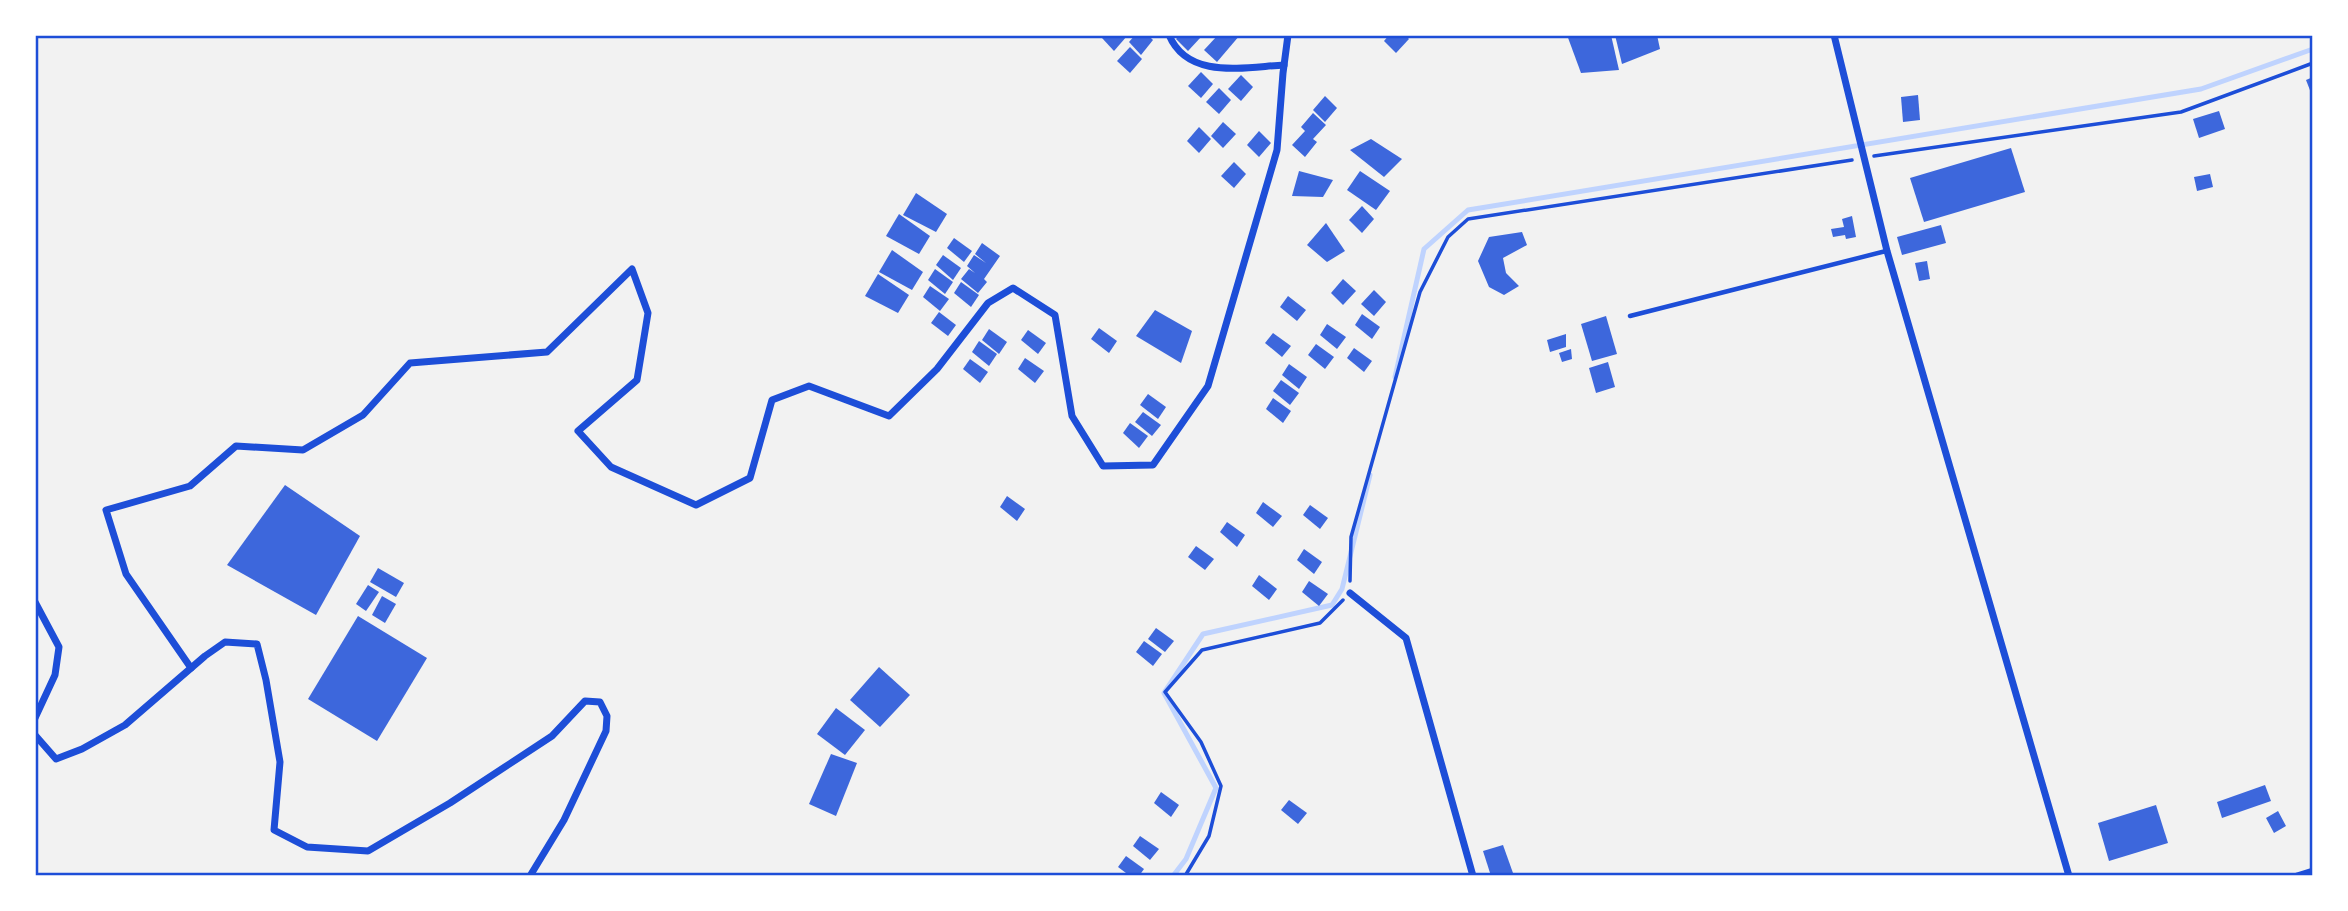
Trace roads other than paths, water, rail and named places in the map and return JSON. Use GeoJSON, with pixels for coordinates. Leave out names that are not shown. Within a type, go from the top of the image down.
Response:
{"type":"FeatureCollection","features":[{"type":"Feature","properties":{"kind":"street"},"geometry":{"type":"LineString","coordinates":[[1169,35],[1175,48],[1186,58],[1206,67],[1284,65]]}},
{"type":"Feature","properties":{"kind":"street"},"geometry":{"type":"LineString","coordinates":[[191,668],[126,574],[106,510],[190,486],[236,446],[303,450],[363,415],[410,363],[547,352],[632,269],[648,313],[638,380],[578,431],[611,467],[696,505],[750,478],[772,400],[809,386],[889,416],[937,369],[988,303],[1013,288],[1055,314],[1072,416],[1102,466],[1153,465],[1208,386],[1277,150],[1288,35]]}},
{"type":"Feature","properties":{"kind":"street"},"geometry":{"type":"LineString","coordinates":[[1834,35],[1887,251],[2069,876]]}},
{"type":"Feature","properties":{"kind":"street"},"geometry":{"type":"LineString","coordinates":[[1350,593],[1406,638],[1473,876]]}},
{"type":"Feature","properties":{"kind":"street"},"geometry":{"type":"LineString","coordinates":[[35,602],[59,647],[55,675],[35,718]]}},
{"type":"Feature","properties":{"kind":"street"},"geometry":{"type":"LineString","coordinates":[[35,735],[56,759],[82,749],[125,725],[225,642],[257,644],[280,762],[274,830],[307,847],[368,850],[450,803],[552,736],[585,701],[600,702],[607,716],[607,731],[564,820],[530,876]]}},
{"type":"Feature","properties":{"kind":"street"},"geometry":{"type":"LineString","coordinates":[[2297,876],[2313,871]]}},
{"type":"Feature","properties":{"kind":"lane"},"geometry":{"type":"LineString","coordinates":[[1630,316],[1887,251]]}},
{"type":"Feature","properties":{"kind":"waterway"},"geometry":{"type":"LineString","coordinates":[[1395,377],[1424,249],[1468,210],[2201,89],[2313,49]]}},
{"type":"Feature","properties":{"kind":"waterway"},"geometry":{"type":"LineString","coordinates":[[1173,876],[1186,859],[1216,788],[1164,693],[1203,634],[1332,605],[1342,589],[1370,475]]}}]}
